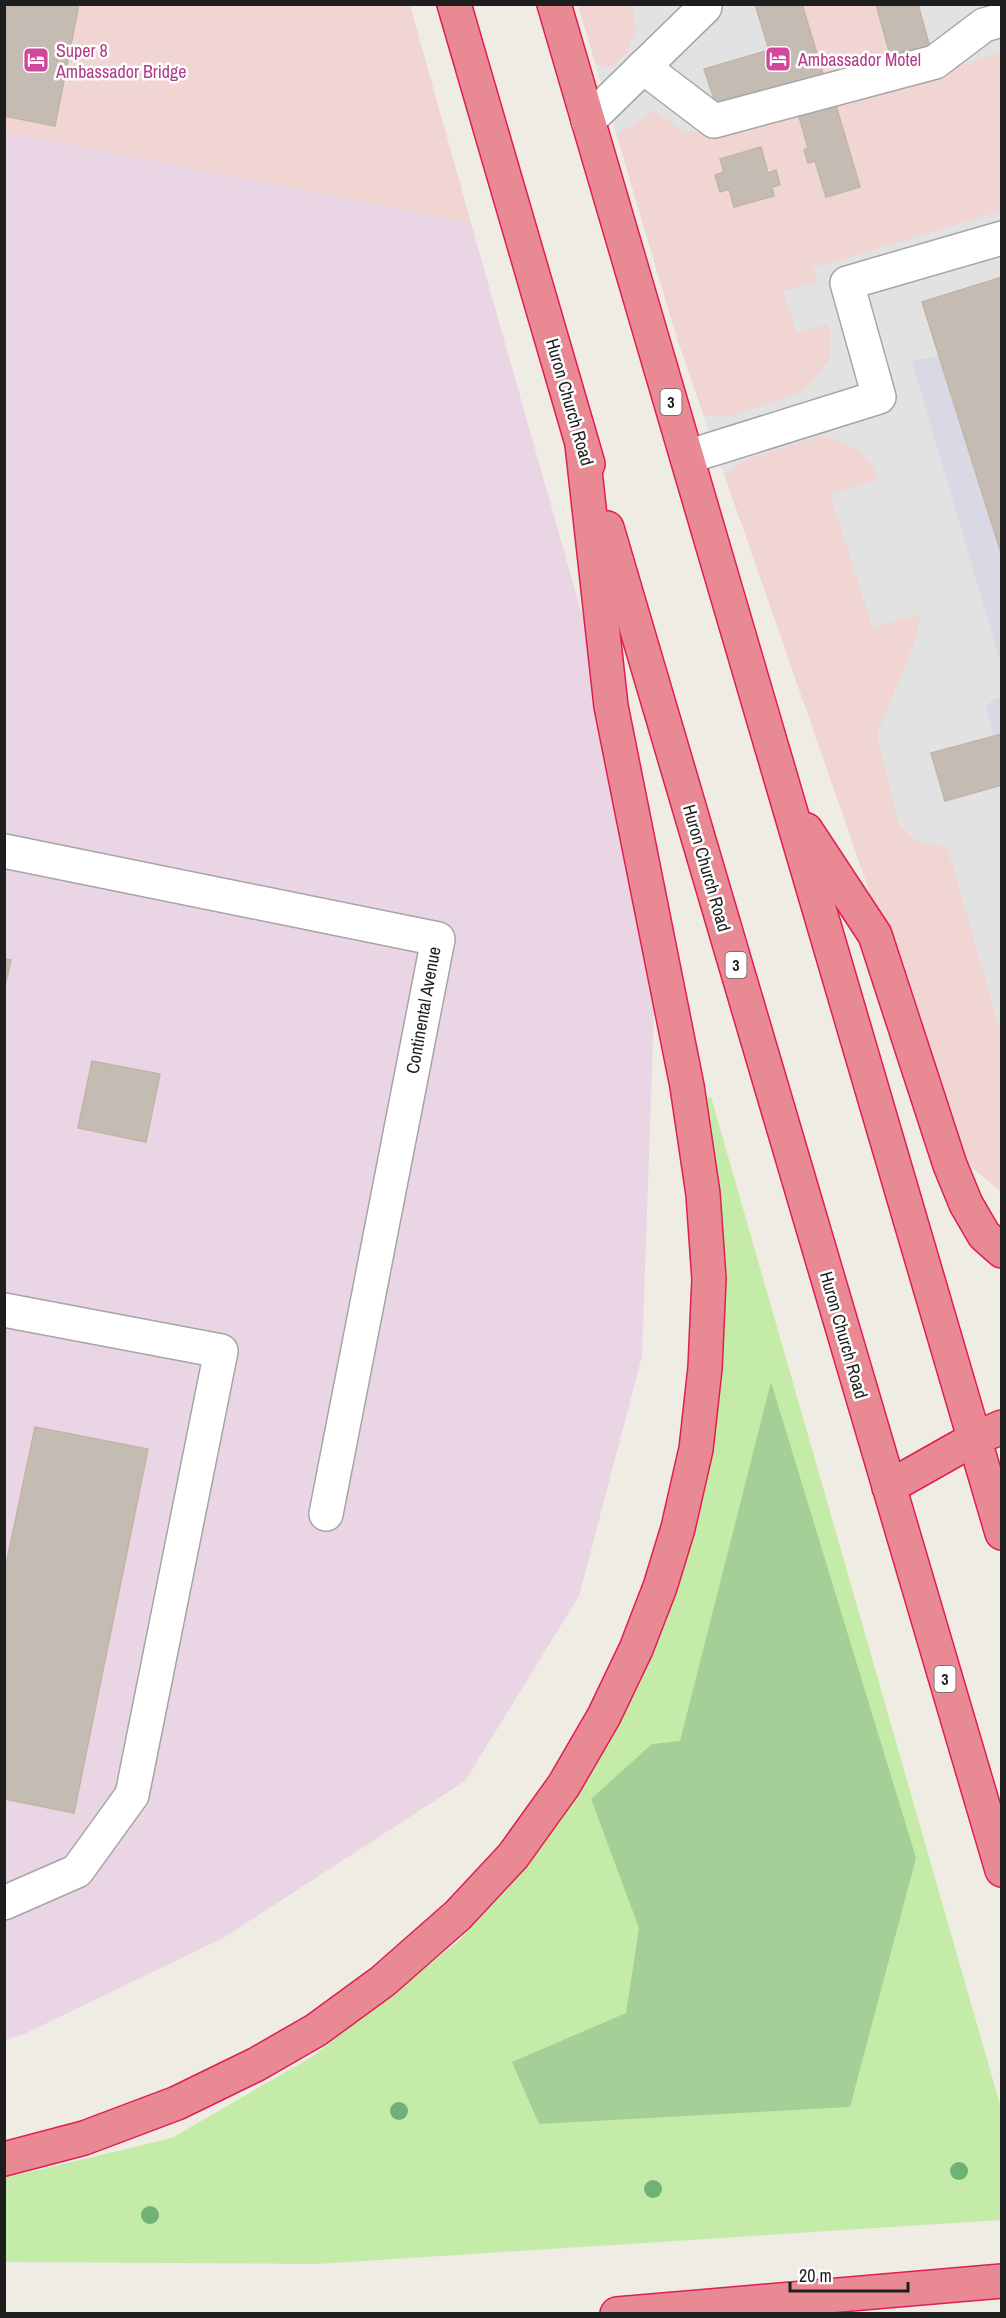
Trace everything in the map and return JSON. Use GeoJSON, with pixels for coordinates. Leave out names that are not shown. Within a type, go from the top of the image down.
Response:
{"type":"FeatureCollection","features":[{"type":"Feature","properties":{"kind":"highway","name":"Huron Church Road"},"geometry":{"type":"LineString","coordinates":[[454,4],[1002,1870]]}},
{"type":"Feature","properties":{"kind":"highway","name":"3"},"geometry":{"type":"LineString","coordinates":[[554,4],[786,800],[988,1433],[1002,1533]]}},
{"type":"Feature","properties":{"kind":"highway"},"geometry":{"type":"LineString","coordinates":[[4,2159],[84,2138],[177,2103],[257,2064],[316,2030],[383,1981],[458,1915],[513,1856],[564,1785],[604,1716],[636,1649],[660,1587],[678,1528],[696,1449],[705,1368],[709,1279],[703,1194],[687,1086],[611,706],[582,444]]}},
{"type":"Feature","properties":{"kind":"highway"},"geometry":{"type":"LineString","coordinates":[[786,800],[875,935],[950,1165],[966,1204],[984,1235],[1002,1251]]}},
{"type":"Feature","properties":{"kind":"highway"},"geometry":{"type":"LineString","coordinates":[[889,1487],[988,1433]]}},
{"type":"Feature","properties":{"kind":"highway"},"geometry":{"type":"LineString","coordinates":[[617,2313],[1002,2281]]}},
{"type":"Feature","properties":{"kind":"street"},"geometry":{"type":"LineString","coordinates":[[588,121],[705,7]]}},
{"type":"Feature","properties":{"kind":"street"},"geometry":{"type":"LineString","coordinates":[[643,67],[714,121],[935,62],[984,24],[1002,20]]}},
{"type":"Feature","properties":{"kind":"street"},"geometry":{"type":"LineString","coordinates":[[687,457],[879,397],[847,283],[1002,238]]}},
{"type":"Feature","properties":{"kind":"street","name":"Continental Avenue"},"geometry":{"type":"LineString","coordinates":[[4,851],[438,939],[326,1514]]}},
{"type":"Feature","properties":{"kind":"street"},"geometry":{"type":"LineString","coordinates":[[4,1310],[221,1351],[132,1795],[77,1871],[4,1903]]}},
{"type":"Feature","properties":{"kind":"shaded area"},"geometry":{"type":"Polygon","coordinates":[[[4,5],[410,5],[471,223],[5,132],[4,5]]]}},
{"type":"Feature","properties":{"kind":"shaded area"},"geometry":{"type":"Polygon","coordinates":[[[578,5],[1001,5],[1001,1192],[963,1160],[677,339],[578,5]]]}},
{"type":"Feature","properties":{"kind":"shaded area"},"geometry":{"type":"Polygon","coordinates":[[[632,5],[755,5],[769,50],[705,69],[716,108],[931,51],[918,5],[1001,5],[1001,53],[721,134],[684,131],[654,111],[616,135],[596,65],[610,68],[625,55],[636,31],[632,5]]]}},
{"type":"Feature","properties":{"kind":"shaded area"},"geometry":{"type":"Polygon","coordinates":[[[5,132],[471,223],[614,728],[655,981],[642,1356],[579,1596],[465,1781],[223,1938],[24,2034],[5,2040],[5,132]]]}},
{"type":"Feature","properties":{"kind":"shaded area"},"geometry":{"type":"Polygon","coordinates":[[[1001,211],[1001,277],[922,302],[939,356],[912,361],[1001,664],[1001,697],[995,699],[1002,768],[1001,1034],[947,846],[917,842],[898,823],[877,734],[916,639],[920,614],[873,628],[830,494],[877,480],[874,468],[857,449],[823,436],[744,460],[724,475],[703,415],[728,417],[804,391],[829,360],[831,334],[827,324],[797,333],[783,291],[817,282],[813,268],[1001,211]]]}},
{"type":"Feature","properties":{"kind":"shaded area"},"geometry":{"type":"Polygon","coordinates":[[[939,356],[1001,556],[1001,664],[912,361],[939,356]]]}},
{"type":"Feature","properties":{"kind":"shaded area"},"geometry":{"type":"Polygon","coordinates":[[[1001,697],[1001,768],[986,706],[1001,697]]]}},
{"type":"Feature","properties":{"kind":"green space"},"geometry":{"type":"Polygon","coordinates":[[[711,1097],[1001,2108],[1001,2220],[317,2264],[5,2262],[4,2178],[172,2138],[313,2056],[459,1941],[545,1834],[640,1684],[685,1550],[718,1383],[723,1241],[700,1099],[711,1097]]]}},
{"type":"Feature","properties":{"kind":"green space"},"geometry":{"type":"Polygon","coordinates":[[[771,1382],[916,1858],[850,2107],[539,2124],[512,2062],[626,2013],[639,1928],[591,1799],[652,1744],[680,1741],[771,1382]]]}},
{"type":"Feature","properties":{"kind":"building","name":"Super 8 Ambassador Bridge"},"geometry":{"type":"Polygon","coordinates":[[[4,4],[79,4],[55,126],[4,116],[4,4]]]}},
{"type":"Feature","properties":{"kind":"building","name":"Ambassador Motel"},"geometry":{"type":"Polygon","coordinates":[[[755,4],[802,4],[824,77],[717,108],[704,69],[769,50],[755,4]]]}},
{"type":"Feature","properties":{"kind":"building"},"geometry":{"type":"Polygon","coordinates":[[[876,4],[918,4],[931,51],[892,62],[876,4]]]}},
{"type":"Feature","properties":{"kind":"building"},"geometry":{"type":"Polygon","coordinates":[[[835,102],[860,187],[826,197],[815,161],[808,163],[804,150],[808,148],[798,113],[835,102]]]}},
{"type":"Feature","properties":{"kind":"building"},"geometry":{"type":"Polygon","coordinates":[[[761,147],[768,173],[776,170],[780,185],[772,187],[774,196],[734,207],[729,189],[720,192],[715,175],[724,172],[720,159],[761,147]]]}},
{"type":"Feature","properties":{"kind":"building"},"geometry":{"type":"Polygon","coordinates":[[[1002,277],[1002,556],[922,302],[1002,277]]]}},
{"type":"Feature","properties":{"kind":"building"},"geometry":{"type":"Polygon","coordinates":[[[1002,734],[1002,785],[945,801],[931,753],[1002,734]]]}},
{"type":"Feature","properties":{"kind":"building"},"geometry":{"type":"Polygon","coordinates":[[[4,959],[11,960],[4,990],[4,959]]]}},
{"type":"Feature","properties":{"kind":"building"},"geometry":{"type":"Polygon","coordinates":[[[92,1061],[160,1074],[146,1142],[78,1128],[92,1061]]]}},
{"type":"Feature","properties":{"kind":"building"},"geometry":{"type":"Polygon","coordinates":[[[35,1427],[148,1449],[74,1813],[4,1799],[4,1574],[35,1427]]]}},
{"type":"Feature","properties":{"kind":"place","name":"Ambassador Motel"},"geometry":{"type":"Point","coordinates":[778,59]}},
{"type":"Feature","properties":{"kind":"place","name":"Super 8 Ambassador Bridge"},"geometry":{"type":"Point","coordinates":[36,60]}}]}
